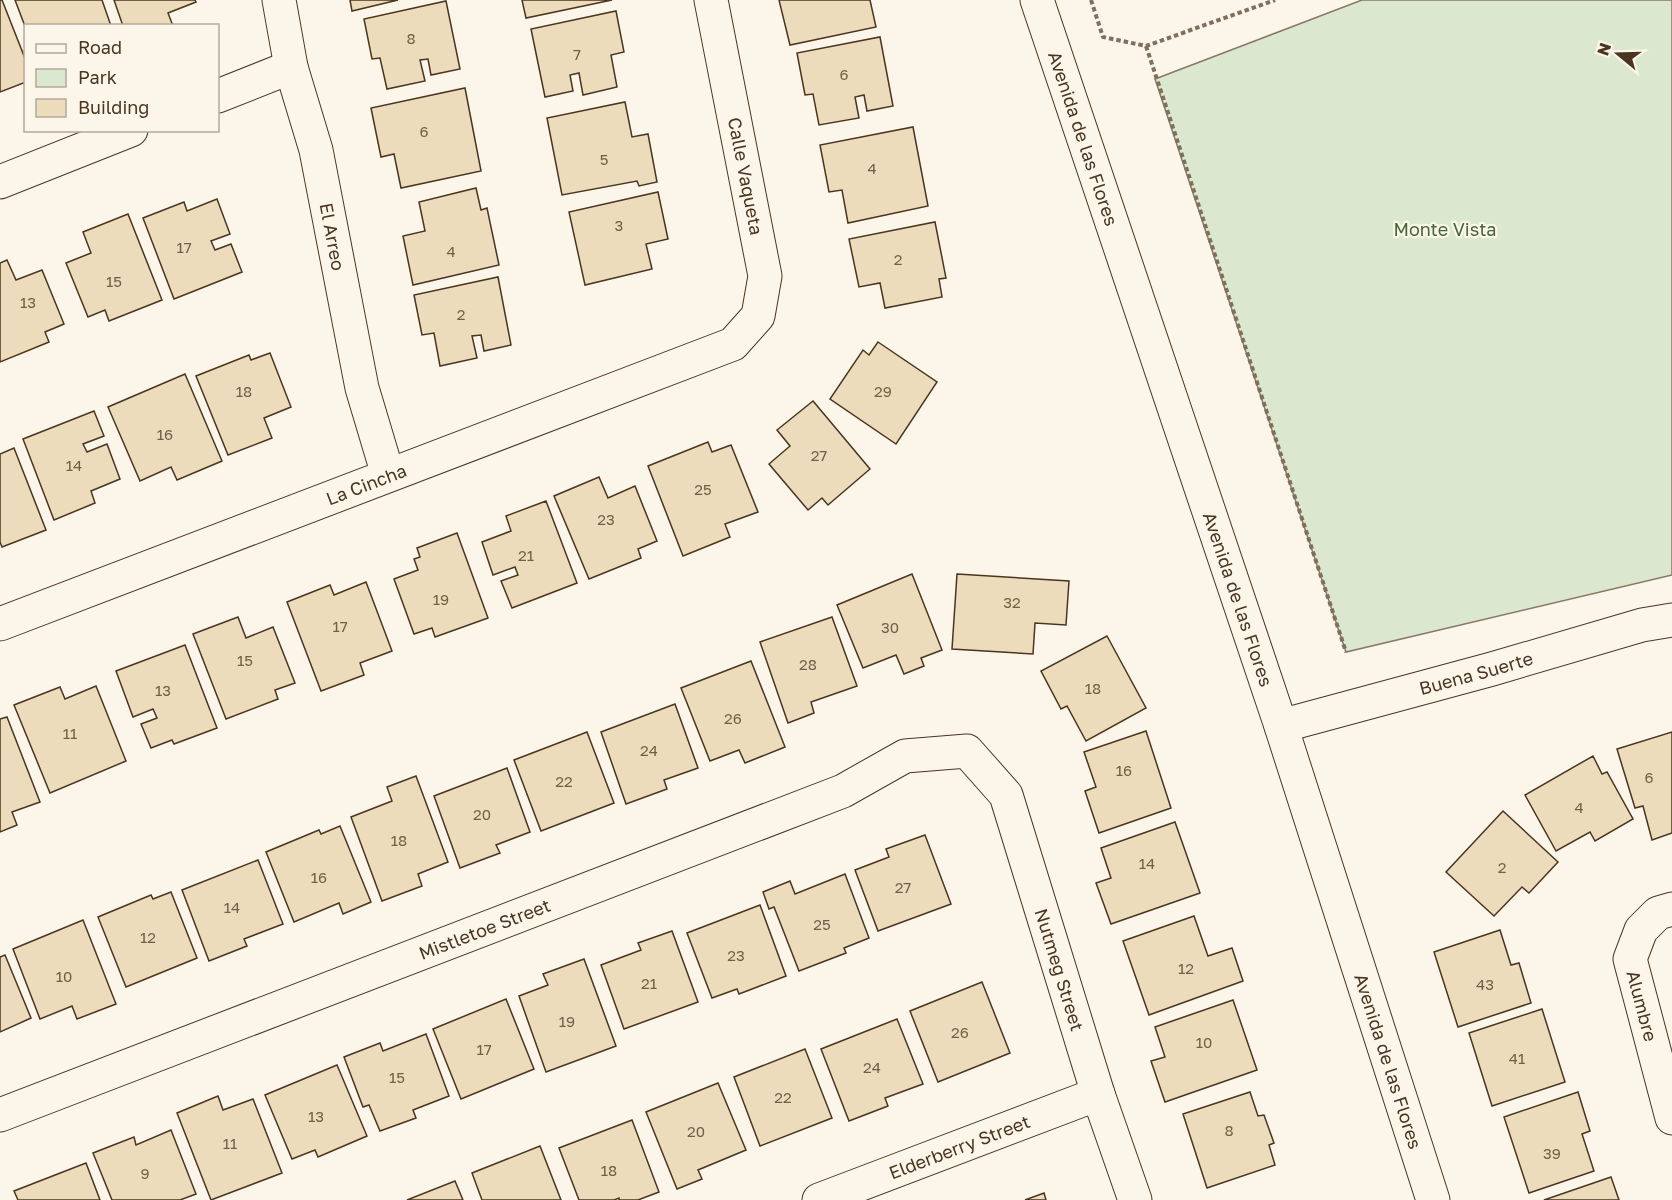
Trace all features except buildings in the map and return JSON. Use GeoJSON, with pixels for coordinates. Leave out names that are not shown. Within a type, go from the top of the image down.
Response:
{"type":"FeatureCollection","features":[{"type":"Feature","properties":{"kind":"street","name":"El Arreo"},"geometry":{"type":"LineString","coordinates":[[279,0],[291,68],[316,150],[362,388],[388,475]]}},
{"type":"Feature","properties":{"kind":"street","name":"Calle Vaqueta"},"geometry":{"type":"LineString","coordinates":[[711,0],[765,276],[758,316],[733,344]]}},
{"type":"Feature","properties":{"kind":"street","name":"Avenida de las Flores"},"geometry":{"type":"LineString","coordinates":[[1037,0],[1281,726],[1426,1198]]}},
{"type":"Feature","properties":{"kind":"street"},"geometry":{"type":"LineString","coordinates":[[219,96],[291,68]]}},
{"type":"Feature","properties":{"kind":"street"},"geometry":{"type":"LineString","coordinates":[[0,182],[126,132]]}},
{"type":"Feature","properties":{"kind":"street","name":"La Cincha"},"geometry":{"type":"LineString","coordinates":[[0,624],[733,344]]}},
{"type":"Feature","properties":{"kind":"street","name":"Buena Suerte"},"geometry":{"type":"LineString","coordinates":[[1281,726],[1492,669],[1642,625],[1672,620]]}},
{"type":"Feature","properties":{"kind":"street","name":"Nutmeg Street"},"geometry":{"type":"LineString","coordinates":[[968,751],[1006,795],[1098,1094],[1135,1200]]}},
{"type":"Feature","properties":{"kind":"street","name":"Mistletoe Street"},"geometry":{"type":"LineString","coordinates":[[0,1115],[843,791],[905,756],[968,751]]}},
{"type":"Feature","properties":{"kind":"street","name":"Alumbre"},"geometry":{"type":"LineString","coordinates":[[1672,909],[1658,913],[1641,930],[1630,959],[1672,1118]]}},
{"type":"Feature","properties":{"kind":"street","name":"Elderberry Street"},"geometry":{"type":"LineString","coordinates":[[819,1200],[1098,1094]]}},
{"type":"Feature","properties":{"kind":"path"},"geometry":{"type":"LineString","coordinates":[[1091,0],[1103,37],[1146,46],[1275,0]]}},
{"type":"Feature","properties":{"kind":"path"},"geometry":{"type":"LineString","coordinates":[[1146,46],[1346,652]]}},
{"type":"Feature","properties":{"kind":"green space","name":"Monte Vista"},"geometry":{"type":"Polygon","coordinates":[[[1362,0],[1672,0],[1672,575],[1346,652],[1155,79],[1362,0]]]}}]}
